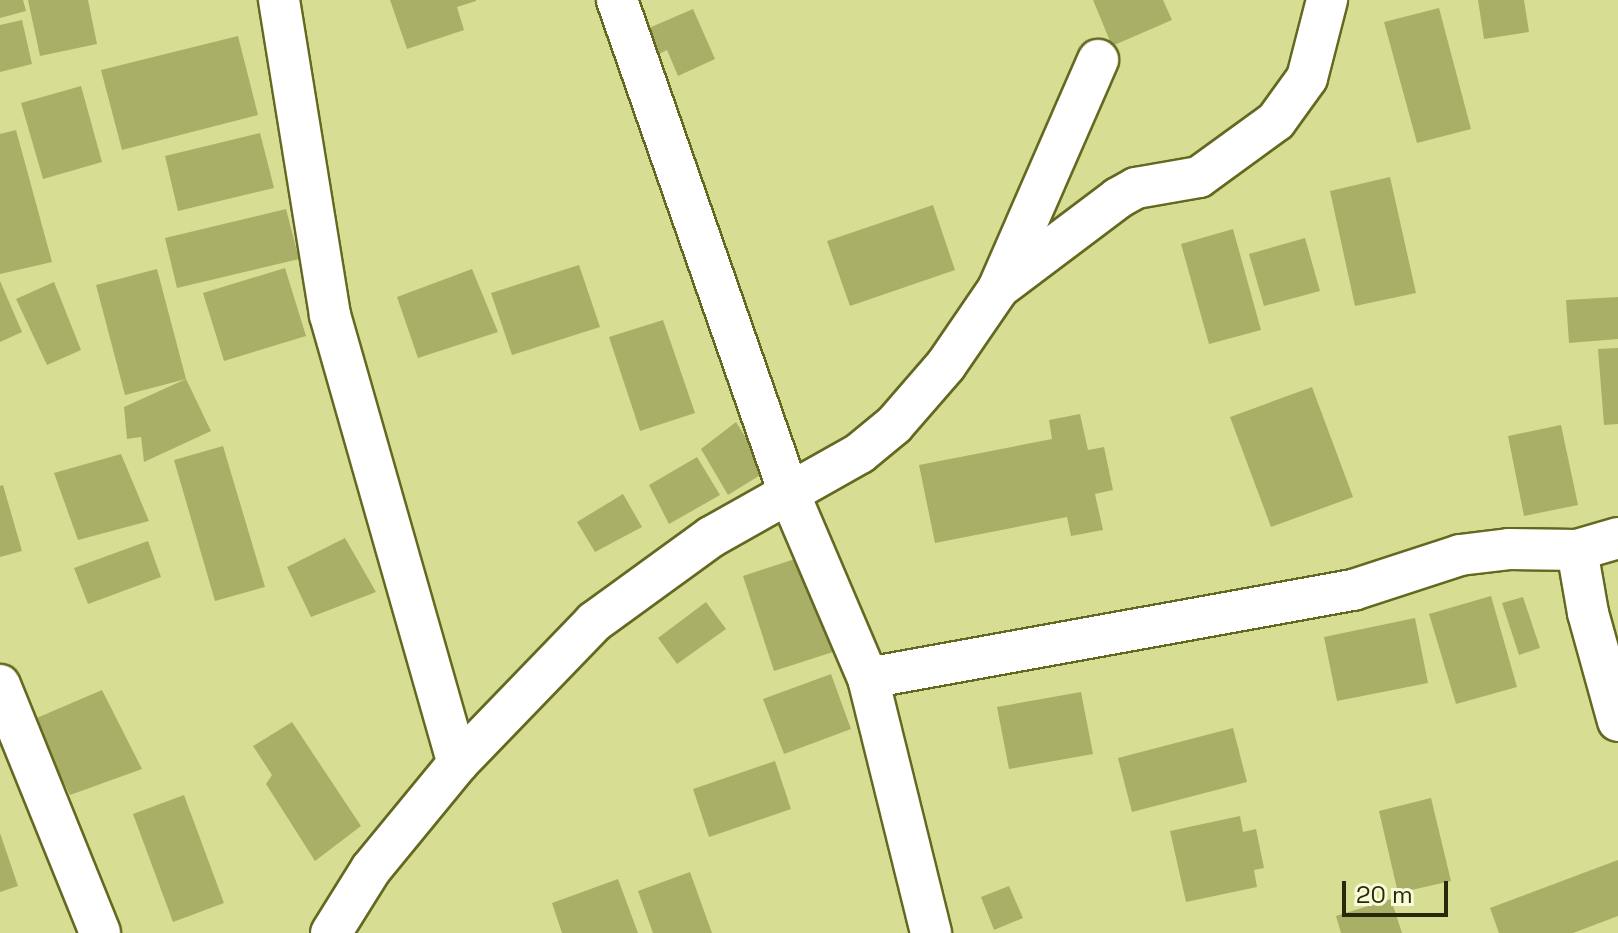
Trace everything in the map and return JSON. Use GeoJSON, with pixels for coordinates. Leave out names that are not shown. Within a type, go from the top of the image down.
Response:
{"type":"FeatureCollection","features":[{"type":"Feature","properties":{"kind":"street"},"geometry":{"type":"LineString","coordinates":[[279,0],[330,315],[458,763]]}},
{"type":"Feature","properties":{"kind":"street"},"geometry":{"type":"LineString","coordinates":[[617,0],[789,493],[868,678],[931,933]]}},
{"type":"Feature","properties":{"kind":"street"},"geometry":{"type":"LineString","coordinates":[[998,289],[1118,198],[1136,188],[1199,177],[1276,121],[1307,78],[1327,0]]}},
{"type":"Feature","properties":{"kind":"street"},"geometry":{"type":"LineString","coordinates":[[331,933],[371,869],[458,763],[594,622],[711,537],[860,453],[894,425],[946,365],[998,289],[1098,60]]}},
{"type":"Feature","properties":{"kind":"street"},"geometry":{"type":"LineString","coordinates":[[868,678],[1353,590],[1460,555],[1509,549],[1577,550],[1618,538]]}},
{"type":"Feature","properties":{"kind":"street"},"geometry":{"type":"LineString","coordinates":[[1577,550],[1588,613],[1618,721]]}},
{"type":"Feature","properties":{"kind":"street"},"geometry":{"type":"LineString","coordinates":[[0,685],[100,933]]}},
{"type":"Feature","properties":{"kind":"building"},"geometry":{"type":"Polygon","coordinates":[[[0,0],[23,0],[26,11],[0,18],[0,0]]]}},
{"type":"Feature","properties":{"kind":"building"},"geometry":{"type":"Polygon","coordinates":[[[28,0],[88,0],[97,44],[40,56],[28,0]]]}},
{"type":"Feature","properties":{"kind":"building"},"geometry":{"type":"Polygon","coordinates":[[[390,0],[476,1],[457,7],[464,30],[407,49],[390,0]]]}},
{"type":"Feature","properties":{"kind":"building"},"geometry":{"type":"Polygon","coordinates":[[[1093,0],[1163,0],[1172,20],[1112,46],[1093,0]]]}},
{"type":"Feature","properties":{"kind":"building"},"geometry":{"type":"Polygon","coordinates":[[[1478,0],[1524,0],[1529,32],[1484,39],[1478,0]]]}},
{"type":"Feature","properties":{"kind":"building"},"geometry":{"type":"Polygon","coordinates":[[[1439,8],[1471,129],[1417,143],[1384,22],[1439,8]]]}},
{"type":"Feature","properties":{"kind":"building"},"geometry":{"type":"Polygon","coordinates":[[[693,9],[715,59],[678,76],[667,50],[653,57],[642,31],[693,9]]]}},
{"type":"Feature","properties":{"kind":"building"},"geometry":{"type":"Polygon","coordinates":[[[22,20],[32,64],[0,72],[0,25],[22,20]]]}},
{"type":"Feature","properties":{"kind":"building"},"geometry":{"type":"Polygon","coordinates":[[[238,36],[258,115],[122,150],[101,70],[238,36]]]}},
{"type":"Feature","properties":{"kind":"building"},"geometry":{"type":"Polygon","coordinates":[[[81,86],[102,162],[43,179],[21,103],[81,86]]]}},
{"type":"Feature","properties":{"kind":"building"},"geometry":{"type":"Polygon","coordinates":[[[16,130],[52,262],[0,274],[0,134],[16,130]]]}},
{"type":"Feature","properties":{"kind":"building"},"geometry":{"type":"Polygon","coordinates":[[[260,133],[274,188],[178,211],[165,156],[260,133]]]}},
{"type":"Feature","properties":{"kind":"building"},"geometry":{"type":"Polygon","coordinates":[[[1390,177],[1416,293],[1355,306],[1330,191],[1390,177]]]}},
{"type":"Feature","properties":{"kind":"building"},"geometry":{"type":"Polygon","coordinates":[[[933,205],[955,270],[850,306],[827,241],[933,205]]]}},
{"type":"Feature","properties":{"kind":"building"},"geometry":{"type":"Polygon","coordinates":[[[286,209],[299,259],[177,288],[165,238],[286,209]]]}},
{"type":"Feature","properties":{"kind":"building"},"geometry":{"type":"Polygon","coordinates":[[[1233,229],[1261,330],[1209,344],[1181,244],[1233,229]]]}},
{"type":"Feature","properties":{"kind":"building"},"geometry":{"type":"Polygon","coordinates":[[[1305,238],[1320,291],[1264,306],[1249,254],[1305,238]]]}},
{"type":"Feature","properties":{"kind":"building"},"geometry":{"type":"Polygon","coordinates":[[[579,265],[600,327],[512,355],[491,293],[579,265]]]}},
{"type":"Feature","properties":{"kind":"building"},"geometry":{"type":"Polygon","coordinates":[[[285,268],[306,336],[224,361],[203,293],[285,268]]]}},
{"type":"Feature","properties":{"kind":"building"},"geometry":{"type":"Polygon","coordinates":[[[157,269],[186,379],[125,395],[96,285],[157,269]]]}},
{"type":"Feature","properties":{"kind":"building"},"geometry":{"type":"Polygon","coordinates":[[[472,269],[498,332],[418,358],[397,297],[472,269]]]}},
{"type":"Feature","properties":{"kind":"building"},"geometry":{"type":"Polygon","coordinates":[[[0,281],[22,332],[0,342],[0,281]]]}},
{"type":"Feature","properties":{"kind":"building"},"geometry":{"type":"Polygon","coordinates":[[[54,282],[81,350],[47,365],[16,299],[54,282]]]}},
{"type":"Feature","properties":{"kind":"building"},"geometry":{"type":"Polygon","coordinates":[[[1618,297],[1618,339],[1569,343],[1566,300],[1618,297]]]}},
{"type":"Feature","properties":{"kind":"building"},"geometry":{"type":"Polygon","coordinates":[[[663,320],[695,413],[640,431],[609,337],[663,320]]]}},
{"type":"Feature","properties":{"kind":"building"},"geometry":{"type":"Polygon","coordinates":[[[1618,348],[1618,424],[1604,425],[1598,349],[1618,348]]]}},
{"type":"Feature","properties":{"kind":"building"},"geometry":{"type":"Polygon","coordinates":[[[186,379],[211,431],[144,462],[141,437],[127,439],[124,407],[186,379]]]}},
{"type":"Feature","properties":{"kind":"building"},"geometry":{"type":"Polygon","coordinates":[[[1312,387],[1353,497],[1271,527],[1230,417],[1312,387]]]}},
{"type":"Feature","properties":{"kind":"building"},"geometry":{"type":"Polygon","coordinates":[[[1080,414],[1088,450],[1104,447],[1113,490],[1095,494],[1103,530],[1071,536],[1067,517],[935,543],[919,465],[1052,439],[1049,420],[1080,414]]]}},
{"type":"Feature","properties":{"kind":"building"},"geometry":{"type":"Polygon","coordinates":[[[736,422],[767,471],[728,495],[701,449],[736,422]]]}},
{"type":"Feature","properties":{"kind":"building"},"geometry":{"type":"Polygon","coordinates":[[[1561,425],[1578,505],[1524,516],[1508,436],[1561,425]]]}},
{"type":"Feature","properties":{"kind":"building"},"geometry":{"type":"Polygon","coordinates":[[[223,446],[265,587],[215,601],[174,460],[223,446]]]}},
{"type":"Feature","properties":{"kind":"building"},"geometry":{"type":"Polygon","coordinates":[[[121,454],[149,521],[78,540],[54,473],[121,454]]]}},
{"type":"Feature","properties":{"kind":"building"},"geometry":{"type":"Polygon","coordinates":[[[697,457],[720,495],[669,524],[649,485],[697,457]]]}},
{"type":"Feature","properties":{"kind":"building"},"geometry":{"type":"Polygon","coordinates":[[[3,485],[22,551],[0,557],[0,486],[3,485]]]}},
{"type":"Feature","properties":{"kind":"building"},"geometry":{"type":"Polygon","coordinates":[[[623,494],[642,527],[595,552],[577,522],[623,494]]]}},
{"type":"Feature","properties":{"kind":"building"},"geometry":{"type":"Polygon","coordinates":[[[345,538],[376,592],[311,617],[287,567],[345,538]]]}},
{"type":"Feature","properties":{"kind":"building"},"geometry":{"type":"Polygon","coordinates":[[[148,541],[161,577],[88,604],[74,568],[148,541]]]}},
{"type":"Feature","properties":{"kind":"building"},"geometry":{"type":"Polygon","coordinates":[[[801,557],[833,652],[774,671],[743,576],[801,557]]]}},
{"type":"Feature","properties":{"kind":"building"},"geometry":{"type":"Polygon","coordinates":[[[1491,596],[1517,687],[1456,704],[1429,614],[1491,596]]]}},
{"type":"Feature","properties":{"kind":"building"},"geometry":{"type":"Polygon","coordinates":[[[1523,597],[1540,648],[1519,655],[1502,603],[1523,597]]]}},
{"type":"Feature","properties":{"kind":"building"},"geometry":{"type":"Polygon","coordinates":[[[706,602],[726,629],[677,664],[658,638],[706,602]]]}},
{"type":"Feature","properties":{"kind":"building"},"geometry":{"type":"Polygon","coordinates":[[[1415,618],[1428,683],[1337,701],[1324,637],[1415,618]]]}},
{"type":"Feature","properties":{"kind":"building"},"geometry":{"type":"Polygon","coordinates":[[[831,674],[851,729],[784,754],[763,699],[831,674]]]}},
{"type":"Feature","properties":{"kind":"building"},"geometry":{"type":"Polygon","coordinates":[[[102,690],[142,769],[70,795],[32,720],[102,690]]]}},
{"type":"Feature","properties":{"kind":"building"},"geometry":{"type":"Polygon","coordinates":[[[1081,692],[1093,754],[1009,769],[997,707],[1081,692]]]}},
{"type":"Feature","properties":{"kind":"building"},"geometry":{"type":"Polygon","coordinates":[[[292,722],[361,826],[315,861],[266,784],[272,775],[253,746],[292,722]]]}},
{"type":"Feature","properties":{"kind":"building"},"geometry":{"type":"Polygon","coordinates":[[[1233,728],[1247,782],[1132,812],[1118,758],[1233,728]]]}},
{"type":"Feature","properties":{"kind":"building"},"geometry":{"type":"Polygon","coordinates":[[[775,761],[791,809],[709,837],[693,789],[775,761]]]}},
{"type":"Feature","properties":{"kind":"building"},"geometry":{"type":"Polygon","coordinates":[[[184,795],[224,903],[173,922],[133,814],[184,795]]]}},
{"type":"Feature","properties":{"kind":"building"},"geometry":{"type":"Polygon","coordinates":[[[1431,798],[1451,881],[1398,893],[1379,811],[1431,798]]]}},
{"type":"Feature","properties":{"kind":"building"},"geometry":{"type":"Polygon","coordinates":[[[1240,816],[1243,832],[1256,829],[1264,868],[1254,870],[1257,887],[1186,902],[1170,831],[1240,816]]]}},
{"type":"Feature","properties":{"kind":"building"},"geometry":{"type":"Polygon","coordinates":[[[0,833],[18,886],[0,892],[0,833]]]}},
{"type":"Feature","properties":{"kind":"building"},"geometry":{"type":"Polygon","coordinates":[[[1618,860],[1618,916],[1573,933],[1499,933],[1490,908],[1618,860]]]}},
{"type":"Feature","properties":{"kind":"building"},"geometry":{"type":"Polygon","coordinates":[[[690,872],[712,933],[653,933],[638,891],[690,872]]]}},
{"type":"Feature","properties":{"kind":"building"},"geometry":{"type":"Polygon","coordinates":[[[618,879],[638,933],[562,933],[552,903],[618,879]]]}},
{"type":"Feature","properties":{"kind":"building"},"geometry":{"type":"Polygon","coordinates":[[[1009,886],[1023,918],[994,930],[981,897],[1009,886]]]}},
{"type":"Feature","properties":{"kind":"building"},"geometry":{"type":"Polygon","coordinates":[[[1391,899],[1402,933],[1341,933],[1336,916],[1391,899]]]}}]}
